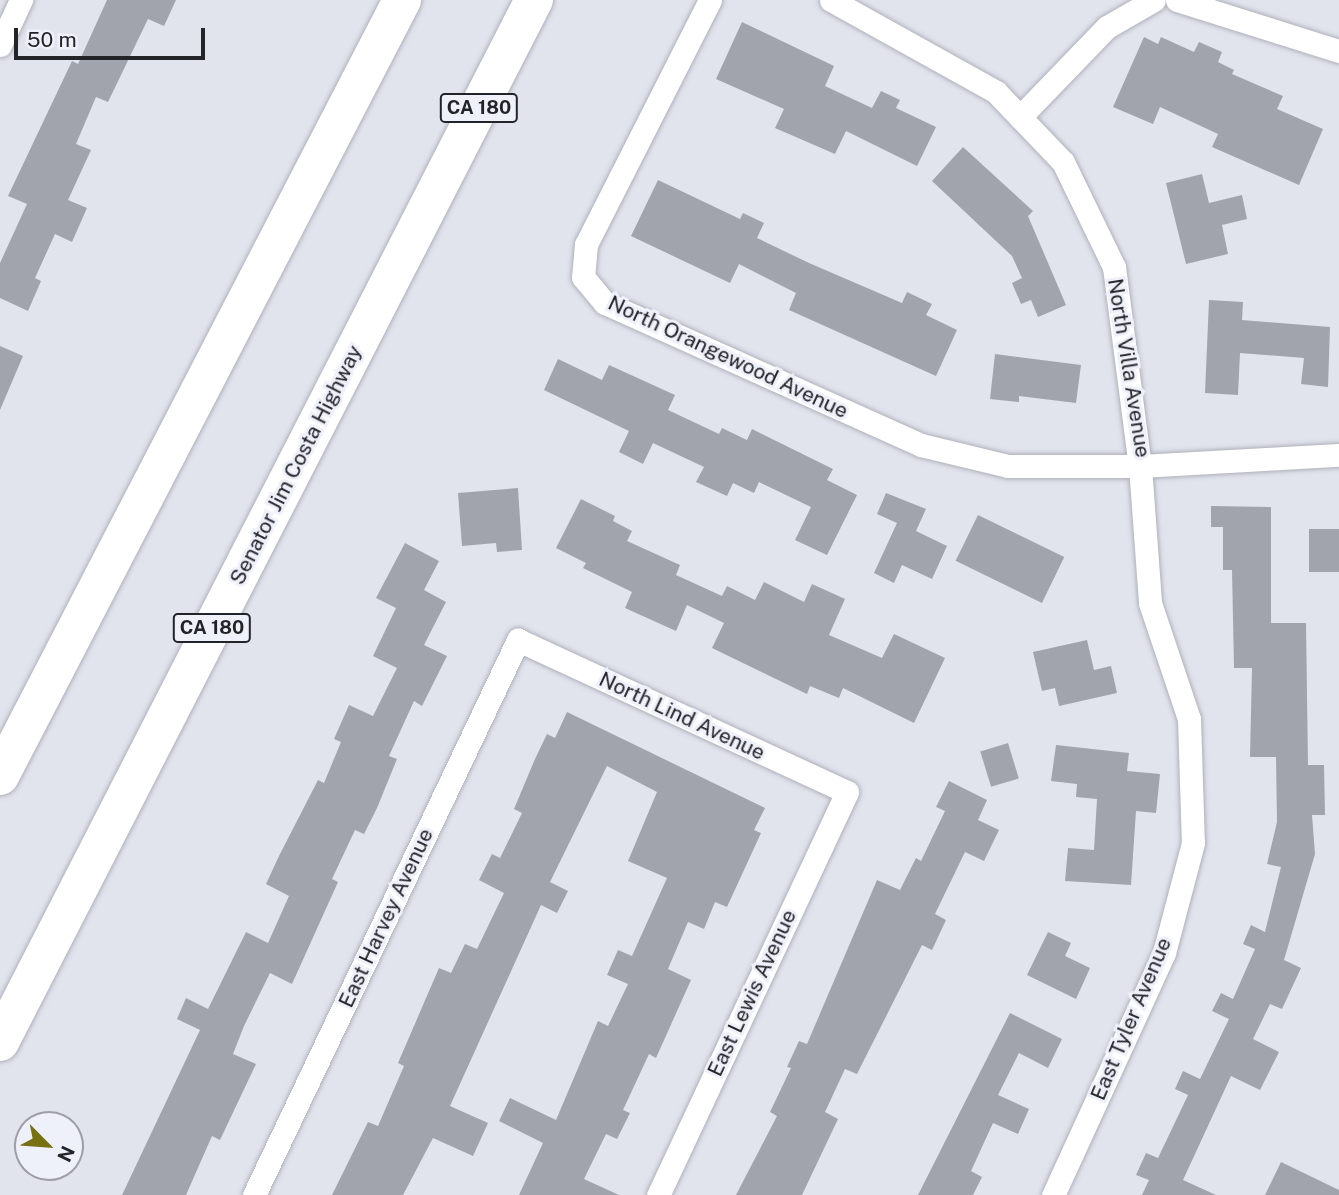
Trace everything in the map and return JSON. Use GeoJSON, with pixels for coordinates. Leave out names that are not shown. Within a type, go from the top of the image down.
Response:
{"type":"FeatureCollection","features":[{"type":"Feature","properties":{"kind":"highway"},"geometry":{"type":"LineString","coordinates":[[0,776],[402,0]]}},
{"type":"Feature","properties":{"kind":"highway","name":"Senator Jim Costa Highway"},"geometry":{"type":"LineString","coordinates":[[0,1042],[534,0]]}},
{"type":"Feature","properties":{"kind":"highway"},"geometry":{"type":"LineString","coordinates":[[424,215],[558,0]]}},
{"type":"Feature","properties":{"kind":"street"},"geometry":{"type":"LineString","coordinates":[[0,46],[21,0]]}},
{"type":"Feature","properties":{"kind":"street","name":"North Orangewood Avenue"},"geometry":{"type":"LineString","coordinates":[[710,0],[586,244],[583,277],[605,303],[921,445],[1008,466],[1140,466]]}},
{"type":"Feature","properties":{"kind":"street","name":"North Villa Avenue"},"geometry":{"type":"LineString","coordinates":[[831,0],[870,9],[996,92],[1063,162],[1114,267],[1140,466],[1339,455]]}},
{"type":"Feature","properties":{"kind":"street"},"geometry":{"type":"LineString","coordinates":[[1020,117],[1107,27],[1154,0]]}},
{"type":"Feature","properties":{"kind":"street"},"geometry":{"type":"LineString","coordinates":[[1177,0],[1339,51]]}},
{"type":"Feature","properties":{"kind":"street","name":"East Tyler Avenue"},"geometry":{"type":"LineString","coordinates":[[1053,1195],[1164,953],[1193,843],[1189,719],[1150,603],[1140,466]]}},
{"type":"Feature","properties":{"kind":"street","name":"North Lind Avenue"},"geometry":{"type":"LineString","coordinates":[[518,640],[846,792]]}},
{"type":"Feature","properties":{"kind":"street","name":"East Harvey Avenue"},"geometry":{"type":"LineString","coordinates":[[254,1195],[518,640]]}},
{"type":"Feature","properties":{"kind":"street","name":"East Lewis Avenue"},"geometry":{"type":"LineString","coordinates":[[658,1195],[846,792]]}},
{"type":"Feature","properties":{"kind":"building"},"geometry":{"type":"Polygon","coordinates":[[[107,0],[176,0],[164,26],[148,19],[108,102],[96,97],[76,144],[91,150],[68,200],[87,208],[72,242],[55,234],[35,278],[41,281],[28,311],[0,298],[0,263],[27,204],[8,196],[72,61],[78,64],[107,0]]]}},
{"type":"Feature","properties":{"kind":"building"},"geometry":{"type":"Polygon","coordinates":[[[742,22],[834,66],[825,86],[872,108],[881,91],[900,100],[896,108],[936,127],[917,166],[846,131],[835,154],[775,128],[784,109],[716,79],[742,22]]]}},
{"type":"Feature","properties":{"kind":"building"},"geometry":{"type":"Polygon","coordinates":[[[1144,37],[1158,44],[1161,37],[1194,52],[1199,42],[1222,52],[1218,62],[1234,70],[1232,74],[1283,96],[1277,109],[1323,129],[1299,185],[1212,147],[1218,134],[1160,107],[1153,124],[1113,107],[1144,37]]]}},
{"type":"Feature","properties":{"kind":"building"},"geometry":{"type":"Polygon","coordinates":[[[963,147],[1033,211],[1028,216],[1066,305],[1038,317],[1031,300],[1021,304],[1012,283],[1022,278],[1012,256],[932,181],[963,147]]]}},
{"type":"Feature","properties":{"kind":"building"},"geometry":{"type":"Polygon","coordinates":[[[1202,174],[1209,203],[1242,195],[1247,219],[1222,225],[1228,254],[1186,264],[1166,183],[1202,174]]]}},
{"type":"Feature","properties":{"kind":"building"},"geometry":{"type":"Polygon","coordinates":[[[658,180],[740,219],[743,213],[764,223],[757,238],[809,263],[902,303],[907,292],[932,304],[926,315],[957,330],[936,376],[789,310],[796,293],[739,264],[730,283],[631,236],[658,180]]]}},
{"type":"Feature","properties":{"kind":"building"},"geometry":{"type":"Polygon","coordinates":[[[1209,300],[1243,302],[1242,320],[1330,327],[1328,387],[1301,384],[1304,358],[1240,353],[1238,395],[1205,393],[1209,300]]]}},
{"type":"Feature","properties":{"kind":"building"},"geometry":{"type":"Polygon","coordinates":[[[0,346],[23,356],[0,410],[0,346]]]}},
{"type":"Feature","properties":{"kind":"building"},"geometry":{"type":"Polygon","coordinates":[[[995,354],[1081,365],[1076,403],[1019,396],[1019,402],[990,399],[995,354]]]}},
{"type":"Feature","properties":{"kind":"building"},"geometry":{"type":"Polygon","coordinates":[[[558,359],[602,380],[609,365],[675,395],[668,410],[719,434],[722,428],[747,440],[752,429],[833,469],[827,480],[857,495],[827,555],[795,540],[811,507],[759,482],[754,493],[733,483],[727,496],[696,482],[704,467],[653,443],[643,464],[619,452],[629,431],[544,390],[558,359]]]}},
{"type":"Feature","properties":{"kind":"building"},"geometry":{"type":"Polygon","coordinates":[[[518,488],[522,550],[497,552],[496,543],[462,546],[458,493],[518,488]]]}},
{"type":"Feature","properties":{"kind":"building"},"geometry":{"type":"Polygon","coordinates":[[[886,493],[926,509],[916,531],[947,546],[932,579],[902,565],[894,583],[874,573],[897,523],[877,514],[886,493]]]}},
{"type":"Feature","properties":{"kind":"building"},"geometry":{"type":"Polygon","coordinates":[[[581,499],[615,516],[613,521],[632,531],[627,541],[680,565],[676,575],[722,596],[727,586],[755,600],[764,582],[804,602],[812,584],[845,599],[829,635],[882,658],[894,634],[945,658],[914,723],[843,688],[839,698],[810,686],[807,694],[712,648],[724,623],[687,605],[676,631],[625,608],[632,592],[583,568],[586,563],[556,548],[581,499]]]}},
{"type":"Feature","properties":{"kind":"building"},"geometry":{"type":"Polygon","coordinates":[[[1211,506],[1271,507],[1271,623],[1306,623],[1308,765],[1324,765],[1325,815],[1312,815],[1315,854],[1284,960],[1301,968],[1282,1009],[1270,1004],[1253,1039],[1279,1052],[1260,1090],[1231,1076],[1183,1180],[1216,1195],[1142,1195],[1149,1180],[1136,1175],[1146,1153],[1158,1158],[1188,1095],[1175,1089],[1183,1071],[1200,1079],[1229,1019],[1212,1011],[1221,993],[1233,999],[1255,949],[1243,944],[1251,925],[1265,932],[1281,867],[1267,864],[1277,822],[1276,757],[1250,757],[1252,668],[1234,668],[1232,570],[1223,570],[1223,527],[1211,527],[1211,506]]]}},
{"type":"Feature","properties":{"kind":"building"},"geometry":{"type":"Polygon","coordinates":[[[978,515],[1064,557],[1042,603],[956,561],[978,515]]]}},
{"type":"Feature","properties":{"kind":"building"},"geometry":{"type":"Polygon","coordinates":[[[1309,529],[1339,529],[1339,572],[1309,572],[1309,529]]]}},
{"type":"Feature","properties":{"kind":"building"},"geometry":{"type":"Polygon","coordinates":[[[405,543],[439,561],[424,590],[446,602],[424,645],[447,656],[422,706],[414,701],[389,756],[397,759],[377,808],[364,834],[355,830],[332,879],[338,882],[292,984],[270,973],[244,1026],[233,1054],[256,1064],[220,1140],[212,1136],[186,1195],[122,1195],[200,1030],[177,1019],[186,998],[208,1009],[246,932],[268,943],[289,896],[266,884],[318,780],[324,783],[341,742],[334,739],[349,705],[373,716],[397,668],[373,656],[396,608],[376,598],[405,543]]]}},
{"type":"Feature","properties":{"kind":"building"},"geometry":{"type":"Polygon","coordinates":[[[1087,640],[1094,670],[1111,666],[1117,693],[1059,706],[1055,688],[1042,691],[1033,652],[1087,640]]]}},
{"type":"Feature","properties":{"kind":"building"},"geometry":{"type":"Polygon","coordinates":[[[567,712],[765,808],[754,830],[761,833],[727,907],[715,902],[704,929],[688,922],[668,969],[691,980],[656,1058],[649,1054],[623,1110],[630,1113],[617,1139],[606,1134],[584,1179],[619,1195],[519,1195],[543,1143],[499,1121],[510,1098],[556,1120],[598,1021],[608,1026],[628,984],[607,975],[618,950],[632,956],[667,878],[628,861],[657,792],[607,766],[550,882],[568,891],[557,913],[541,905],[450,1106],[488,1123],[473,1156],[433,1138],[403,1195],[332,1195],[368,1122],[378,1126],[404,1066],[398,1063],[439,968],[451,973],[465,944],[477,949],[504,893],[479,880],[492,854],[500,858],[522,813],[514,809],[535,759],[547,734],[555,738],[567,712]]]}},
{"type":"Feature","properties":{"kind":"building"},"geometry":{"type":"Polygon","coordinates":[[[1008,743],[1019,778],[991,787],[980,751],[1008,743]]]}},
{"type":"Feature","properties":{"kind":"building"},"geometry":{"type":"Polygon","coordinates":[[[1056,745],[1129,753],[1127,771],[1160,774],[1156,813],[1136,811],[1131,885],[1065,881],[1068,848],[1094,850],[1097,799],[1076,797],[1077,784],[1051,781],[1056,745]]]}},
{"type":"Feature","properties":{"kind":"building"},"geometry":{"type":"Polygon","coordinates":[[[949,781],[987,800],[978,820],[999,830],[984,861],[965,852],[935,914],[946,920],[932,950],[922,945],[857,1074],[845,1069],[825,1112],[838,1119],[802,1195],[736,1195],[777,1116],[770,1112],[791,1068],[787,1067],[799,1041],[807,1044],[877,880],[900,890],[916,858],[921,861],[945,811],[936,807],[949,781]]]}},
{"type":"Feature","properties":{"kind":"building"},"geometry":{"type":"Polygon","coordinates":[[[1048,932],[1071,943],[1065,956],[1090,968],[1076,999],[1027,975],[1048,932]]]}},
{"type":"Feature","properties":{"kind":"building"},"geometry":{"type":"Polygon","coordinates":[[[1010,1013],[1062,1039],[1048,1068],[1019,1053],[998,1095],[1029,1109],[1018,1134],[993,1123],[971,1171],[982,1177],[973,1195],[918,1195],[1010,1013]]]}},
{"type":"Feature","properties":{"kind":"building"},"geometry":{"type":"Polygon","coordinates":[[[1281,1162],[1339,1190],[1339,1195],[1265,1195],[1281,1162]]]}}]}
